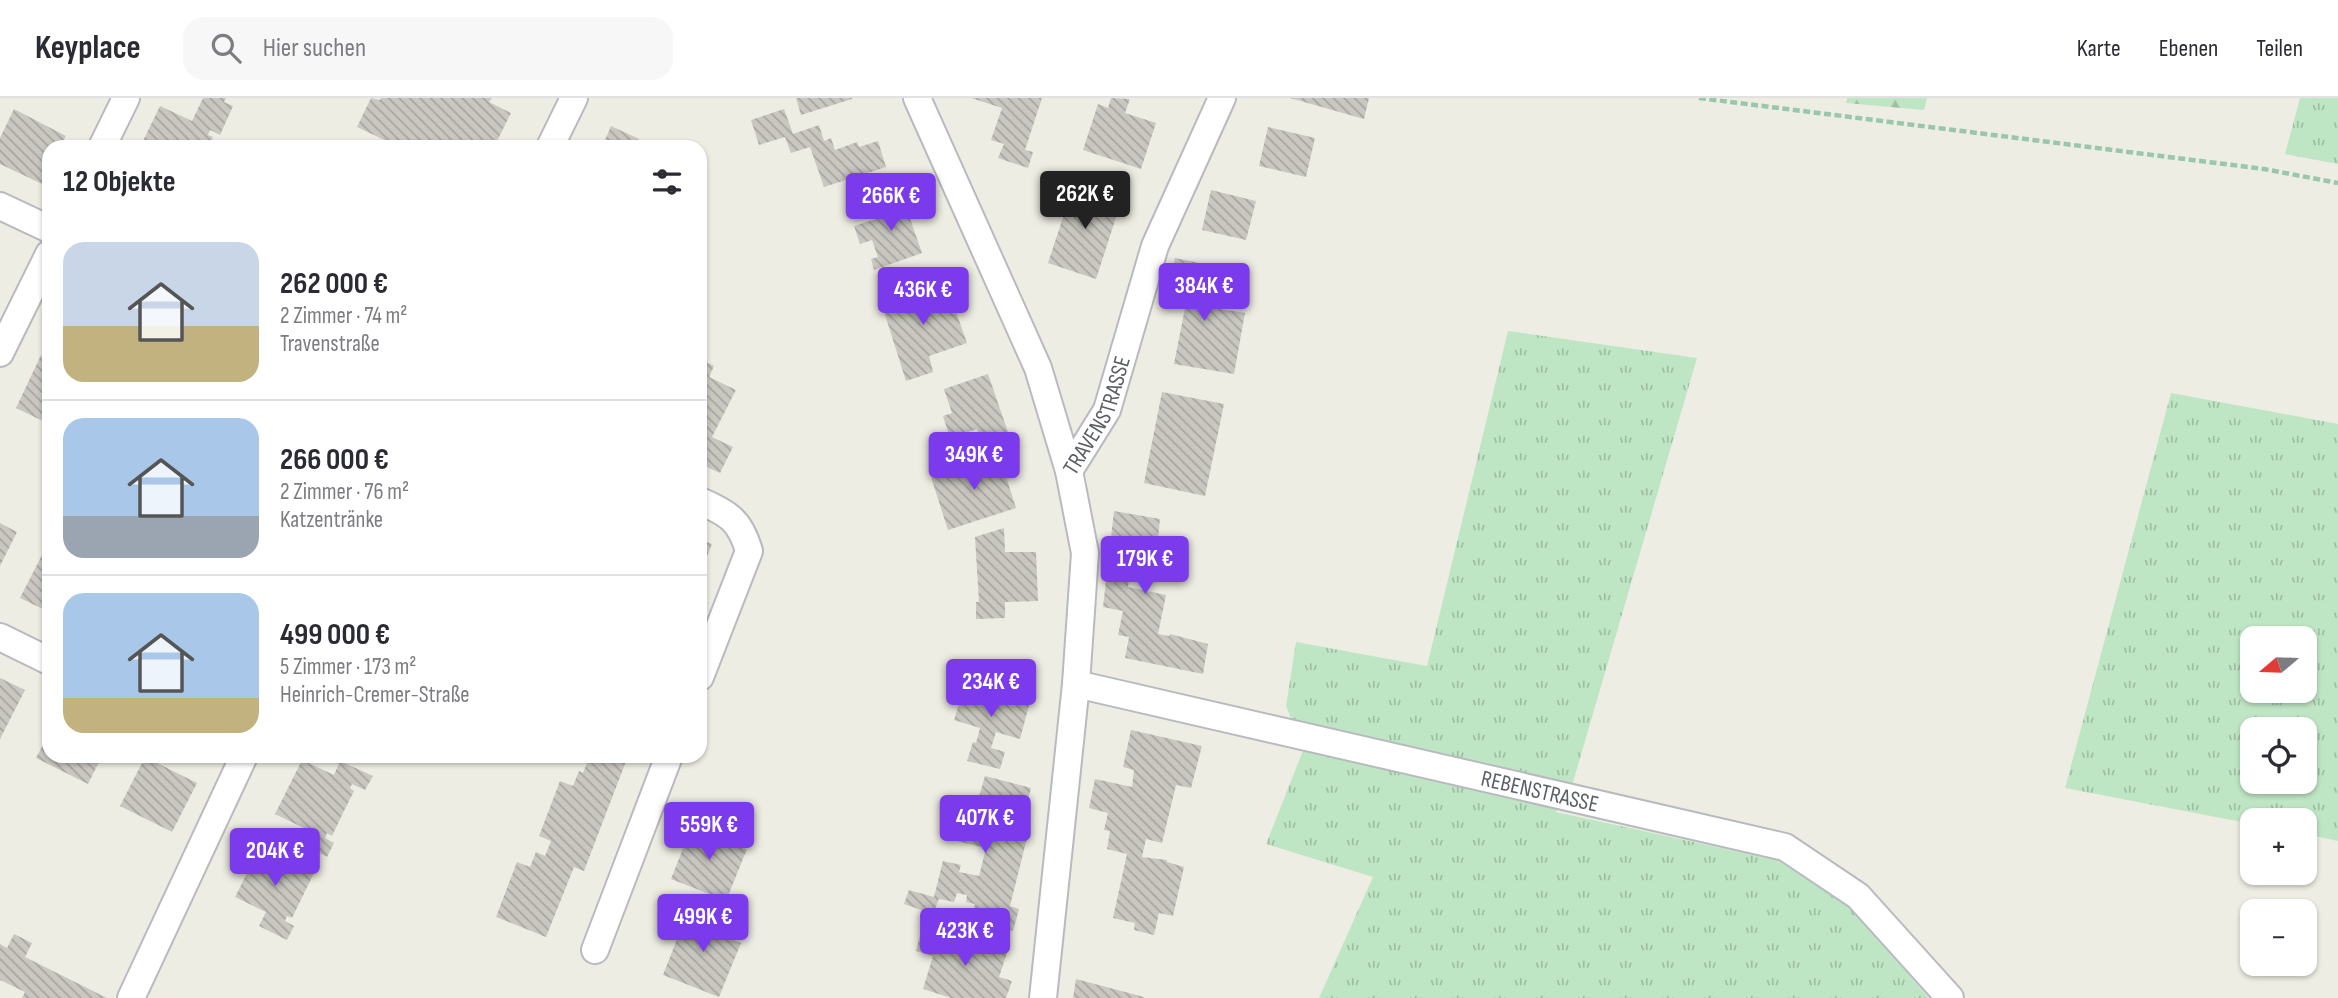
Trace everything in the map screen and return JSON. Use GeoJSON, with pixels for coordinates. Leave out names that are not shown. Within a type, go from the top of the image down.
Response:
{"type":"FeatureCollection","features":[{"type":"Feature","properties":{"kind":"street"},"geometry":{"type":"LineString","coordinates":[[105,140],[126,98]]}},
{"type":"Feature","properties":{"kind":"street"},"geometry":{"type":"LineString","coordinates":[[553,140],[574,98]]}},
{"type":"Feature","properties":{"kind":"street"},"geometry":{"type":"LineString","coordinates":[[917,98],[1038,368],[1069,471]]}},
{"type":"Feature","properties":{"kind":"street","name":"TRAVENSTRASSE"},"geometry":{"type":"LineString","coordinates":[[1043,998],[1076,684],[1085,553],[1069,471],[1107,410],[1155,246],[1222,98]]}},
{"type":"Feature","properties":{"kind":"street"},"geometry":{"type":"LineString","coordinates":[[0,206],[42,226]]}},
{"type":"Feature","properties":{"kind":"street"},"geometry":{"type":"LineString","coordinates":[[0,353],[42,268]]}},
{"type":"Feature","properties":{"kind":"street"},"geometry":{"type":"LineString","coordinates":[[707,504],[737,522],[749,551],[707,659]]}},
{"type":"Feature","properties":{"kind":"street"},"geometry":{"type":"LineString","coordinates":[[0,637],[42,658]]}},
{"type":"Feature","properties":{"kind":"street","name":"REBENSTRASSE"},"geometry":{"type":"LineString","coordinates":[[1076,684],[1785,847],[1857,896],[1950,998]]}},
{"type":"Feature","properties":{"kind":"street"},"geometry":{"type":"LineString","coordinates":[[131,998],[241,763]]}},
{"type":"Feature","properties":{"kind":"street"},"geometry":{"type":"LineString","coordinates":[[595,950],[667,763]]}},
{"type":"Feature","properties":{"kind":"path"},"geometry":{"type":"LineString","coordinates":[[1699,98],[2264,169],[2338,183]]}},
{"type":"Feature","properties":{"kind":"green space"},"geometry":{"type":"Polygon","coordinates":[[[1847,98],[1927,98],[1924,110],[1846,103],[1847,98]]]}},
{"type":"Feature","properties":{"kind":"green space"},"geometry":{"type":"Polygon","coordinates":[[[2300,98],[2338,98],[2338,164],[2285,154],[2300,98]]]}},
{"type":"Feature","properties":{"kind":"green space"},"geometry":{"type":"Polygon","coordinates":[[[1508,331],[1697,358],[1571,789],[1556,812],[1781,861],[1844,901],[1929,998],[1319,998],[1373,877],[1266,844],[1304,748],[1286,706],[1296,642],[1427,666],[1508,331]]]}},
{"type":"Feature","properties":{"kind":"green space"},"geometry":{"type":"Polygon","coordinates":[[[2171,393],[2338,424],[2338,841],[2317,837],[2317,808],[2240,808],[2240,822],[2065,788],[2171,393]]]}},
{"type":"Feature","properties":{"kind":"building"},"geometry":{"type":"Polygon","coordinates":[[[203,98],[226,98],[224,102],[233,106],[220,135],[210,130],[208,135],[213,137],[212,140],[143,140],[160,106],[192,121],[203,98]]]}},
{"type":"Feature","properties":{"kind":"building"},"geometry":{"type":"Polygon","coordinates":[[[371,98],[492,98],[489,102],[511,113],[498,140],[384,140],[357,127],[371,98]]]}},
{"type":"Feature","properties":{"kind":"building"},"geometry":{"type":"Polygon","coordinates":[[[796,98],[852,98],[852,99],[801,115],[796,98]]]}},
{"type":"Feature","properties":{"kind":"building"},"geometry":{"type":"Polygon","coordinates":[[[971,98],[1042,98],[1025,150],[1033,152],[1028,168],[998,158],[1004,144],[991,140],[1002,108],[971,98]]]}},
{"type":"Feature","properties":{"kind":"building"},"geometry":{"type":"Polygon","coordinates":[[[1111,98],[1130,99],[1125,113],[1156,123],[1141,169],[1083,150],[1098,104],[1108,108],[1111,98]]]}},
{"type":"Feature","properties":{"kind":"building"},"geometry":{"type":"Polygon","coordinates":[[[1290,98],[1369,98],[1364,119],[1290,98]]]}},
{"type":"Feature","properties":{"kind":"building"},"geometry":{"type":"Polygon","coordinates":[[[14,109],[66,136],[64,140],[42,140],[42,184],[0,164],[0,138],[14,109]]]}},
{"type":"Feature","properties":{"kind":"building"},"geometry":{"type":"Polygon","coordinates":[[[784,109],[793,134],[819,125],[824,141],[831,138],[835,150],[857,142],[859,147],[878,141],[886,167],[824,187],[810,147],[791,153],[785,137],[759,145],[751,120],[784,109]]]}},
{"type":"Feature","properties":{"kind":"building"},"geometry":{"type":"Polygon","coordinates":[[[611,126],[639,139],[638,140],[605,140],[611,126]]]}},
{"type":"Feature","properties":{"kind":"building"},"geometry":{"type":"Polygon","coordinates":[[[1268,127],[1315,138],[1306,177],[1259,166],[1268,127]]]}},
{"type":"Feature","properties":{"kind":"building"},"geometry":{"type":"Polygon","coordinates":[[[1074,184],[1122,199],[1096,279],[1048,263],[1074,184]]]}},
{"type":"Feature","properties":{"kind":"building"},"geometry":{"type":"Polygon","coordinates":[[[1211,190],[1256,201],[1246,240],[1202,230],[1211,190]]]}},
{"type":"Feature","properties":{"kind":"building"},"geometry":{"type":"Polygon","coordinates":[[[906,194],[911,209],[907,210],[922,253],[874,270],[871,259],[878,257],[872,240],[860,244],[854,226],[879,218],[874,204],[906,194]]]}},
{"type":"Feature","properties":{"kind":"building"},"geometry":{"type":"Polygon","coordinates":[[[1175,258],[1209,265],[1201,306],[1245,313],[1234,374],[1174,364],[1186,303],[1167,299],[1175,258]]]}},
{"type":"Feature","properties":{"kind":"building"},"geometry":{"type":"Polygon","coordinates":[[[945,281],[967,343],[929,356],[933,372],[906,381],[881,302],[945,281]]]}},
{"type":"Feature","properties":{"kind":"building"},"geometry":{"type":"Polygon","coordinates":[[[41,355],[42,421],[16,408],[41,355]]]}},
{"type":"Feature","properties":{"kind":"building"},"geometry":{"type":"Polygon","coordinates":[[[707,362],[714,366],[709,377],[736,390],[712,437],[733,447],[720,473],[707,467],[707,362]]]}},
{"type":"Feature","properties":{"kind":"building"},"geometry":{"type":"Polygon","coordinates":[[[988,374],[1009,435],[982,444],[977,429],[950,438],[943,416],[952,413],[944,389],[988,374]]]}},
{"type":"Feature","properties":{"kind":"building"},"geometry":{"type":"Polygon","coordinates":[[[1162,392],[1224,404],[1205,496],[1144,483],[1162,392]]]}},
{"type":"Feature","properties":{"kind":"building"},"geometry":{"type":"Polygon","coordinates":[[[999,455],[1016,508],[948,530],[931,477],[999,455]]]}},
{"type":"Feature","properties":{"kind":"building"},"geometry":{"type":"Polygon","coordinates":[[[1114,511],[1160,519],[1157,548],[1173,551],[1168,576],[1130,571],[1128,587],[1166,595],[1158,634],[1170,634],[1208,644],[1203,674],[1125,658],[1129,637],[1118,635],[1123,611],[1103,607],[1114,511]]]}},
{"type":"Feature","properties":{"kind":"building"},"geometry":{"type":"Polygon","coordinates":[[[0,523],[17,532],[0,566],[0,523]]]}},
{"type":"Feature","properties":{"kind":"building"},"geometry":{"type":"Polygon","coordinates":[[[1004,528],[1005,552],[1036,552],[1038,601],[1005,602],[1005,618],[976,619],[976,602],[979,602],[975,537],[1004,528]]]}},
{"type":"Feature","properties":{"kind":"building"},"geometry":{"type":"Polygon","coordinates":[[[707,542],[712,544],[707,556],[707,542]]]}},
{"type":"Feature","properties":{"kind":"building"},"geometry":{"type":"Polygon","coordinates":[[[42,555],[42,609],[20,598],[42,555]]]}},
{"type":"Feature","properties":{"kind":"building"},"geometry":{"type":"Polygon","coordinates":[[[0,678],[25,690],[0,739],[0,678]]]}},
{"type":"Feature","properties":{"kind":"building"},"geometry":{"type":"Polygon","coordinates":[[[967,679],[1031,698],[1020,739],[996,732],[991,748],[1005,752],[1000,769],[967,761],[980,728],[954,720],[967,679]]]}},
{"type":"Feature","properties":{"kind":"building"},"geometry":{"type":"Polygon","coordinates":[[[1131,730],[1202,746],[1191,788],[1176,785],[1162,843],[1146,839],[1142,857],[1167,860],[1184,867],[1173,916],[1159,913],[1154,935],[1134,930],[1135,923],[1113,918],[1127,854],[1107,849],[1110,831],[1104,830],[1108,813],[1089,808],[1095,779],[1132,787],[1134,770],[1123,767],[1131,730]]]}},
{"type":"Feature","properties":{"kind":"building"},"geometry":{"type":"Polygon","coordinates":[[[42,746],[42,761],[36,758],[42,746]]]}},
{"type":"Feature","properties":{"kind":"building"},"geometry":{"type":"Polygon","coordinates":[[[46,763],[98,763],[88,784],[46,763]]]}},
{"type":"Feature","properties":{"kind":"building"},"geometry":{"type":"Polygon","coordinates":[[[142,763],[157,763],[197,783],[172,832],[120,806],[142,763]]]}},
{"type":"Feature","properties":{"kind":"building"},"geometry":{"type":"Polygon","coordinates":[[[300,763],[308,763],[334,775],[339,763],[344,763],[373,776],[365,790],[352,784],[350,788],[354,791],[332,836],[327,833],[325,838],[334,843],[327,857],[300,843],[306,829],[275,814],[300,763]]]}},
{"type":"Feature","properties":{"kind":"building"},"geometry":{"type":"Polygon","coordinates":[[[587,763],[625,763],[584,871],[574,867],[546,937],[496,917],[517,862],[530,867],[536,852],[545,856],[551,841],[539,836],[560,781],[573,786],[579,771],[583,773],[587,763]]]}},
{"type":"Feature","properties":{"kind":"building"},"geometry":{"type":"Polygon","coordinates":[[[985,776],[1031,788],[1020,831],[1028,834],[1010,906],[1019,909],[1013,931],[971,920],[975,904],[966,902],[967,895],[957,893],[954,902],[939,899],[933,914],[904,904],[909,890],[934,897],[943,861],[961,865],[959,872],[979,876],[986,848],[948,839],[956,798],[977,804],[985,776]]]}},
{"type":"Feature","properties":{"kind":"building"},"geometry":{"type":"Polygon","coordinates":[[[693,823],[744,843],[742,848],[747,849],[728,896],[724,894],[722,899],[671,879],[693,823]]]}},
{"type":"Feature","properties":{"kind":"building"},"geometry":{"type":"Polygon","coordinates":[[[262,843],[312,867],[309,871],[314,873],[292,918],[287,916],[285,921],[294,926],[287,940],[259,926],[266,912],[235,897],[262,843]]]}},
{"type":"Feature","properties":{"kind":"building"},"geometry":{"type":"Polygon","coordinates":[[[700,909],[729,920],[723,936],[741,943],[719,997],[663,975],[684,921],[694,924],[700,909]]]}},
{"type":"Feature","properties":{"kind":"building"},"geometry":{"type":"Polygon","coordinates":[[[921,932],[964,945],[968,934],[1009,947],[999,977],[1012,981],[1006,998],[951,998],[923,989],[933,956],[916,951],[921,932]]]}},
{"type":"Feature","properties":{"kind":"building"},"geometry":{"type":"Polygon","coordinates":[[[14,934],[32,943],[25,957],[107,998],[22,998],[25,992],[0,980],[0,944],[7,948],[14,934]]]}},
{"type":"Feature","properties":{"kind":"building"},"geometry":{"type":"Polygon","coordinates":[[[1076,979],[1144,997],[1144,998],[1073,998],[1076,979]]]}}]}
